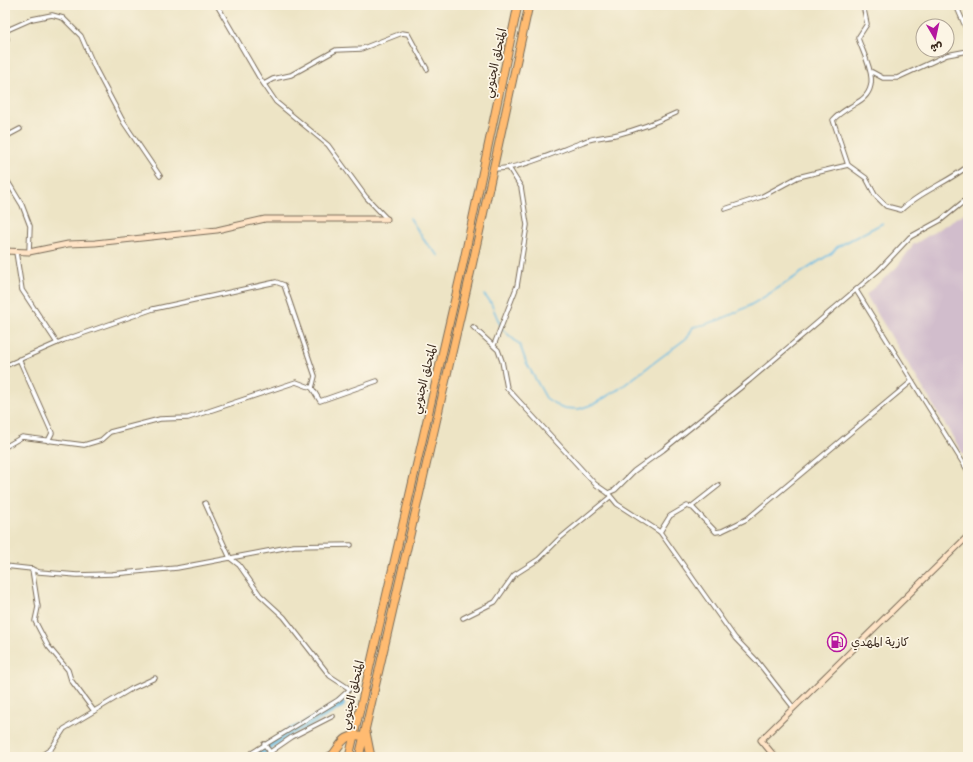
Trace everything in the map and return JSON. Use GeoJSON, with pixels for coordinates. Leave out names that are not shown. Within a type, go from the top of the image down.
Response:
{"type":"FeatureCollection","features":[{"type":"Feature","properties":{"kind":"highway","name":"المتحلق الجنوبي"},"geometry":{"type":"LineString","coordinates":[[349,757],[464,256],[518,5]]}},
{"type":"Feature","properties":{"kind":"highway","name":"المتحلق الجنوبي"},"geometry":{"type":"LineString","coordinates":[[360,757],[529,5]]}},
{"type":"Feature","properties":{"kind":"highway"},"geometry":{"type":"LineString","coordinates":[[333,755],[346,738],[354,734],[365,734],[371,757]]}},
{"type":"Feature","properties":{"kind":"street"},"geometry":{"type":"LineString","coordinates":[[217,5],[276,102],[328,145],[366,197],[387,219]]}},
{"type":"Feature","properties":{"kind":"street"},"geometry":{"type":"LineString","coordinates":[[864,5],[867,22],[858,38],[864,57],[872,72],[871,90],[867,96],[838,114],[833,120],[848,165],[866,178],[876,195],[886,206],[901,210],[912,199],[958,174],[968,166]]}},
{"type":"Feature","properties":{"kind":"street"},"geometry":{"type":"LineString","coordinates":[[956,5],[968,33]]}},
{"type":"Feature","properties":{"kind":"street"},"geometry":{"type":"LineString","coordinates":[[5,42],[7,39],[5,32],[32,19],[52,15],[63,18],[82,36],[94,67],[124,123],[160,176]]}},
{"type":"Feature","properties":{"kind":"street"},"geometry":{"type":"LineString","coordinates":[[264,84],[273,79],[291,75],[336,50],[361,49],[402,33],[408,34],[427,69]]}},
{"type":"Feature","properties":{"kind":"street"},"geometry":{"type":"LineString","coordinates":[[872,72],[883,78],[897,78],[947,56],[968,52]]}},
{"type":"Feature","properties":{"kind":"street"},"geometry":{"type":"LineString","coordinates":[[493,169],[509,168],[552,154],[584,141],[619,134],[653,124],[676,113]]}},
{"type":"Feature","properties":{"kind":"street"},"geometry":{"type":"LineString","coordinates":[[5,137],[20,130]]}},
{"type":"Feature","properties":{"kind":"street"},"geometry":{"type":"LineString","coordinates":[[725,209],[761,197],[798,178],[848,165]]}},
{"type":"Feature","properties":{"kind":"street"},"geometry":{"type":"LineString","coordinates":[[494,345],[517,286],[528,224],[521,186],[509,168]]}},
{"type":"Feature","properties":{"kind":"street"},"geometry":{"type":"LineString","coordinates":[[5,177],[22,204],[30,226],[29,252]]}},
{"type":"Feature","properties":{"kind":"street"},"geometry":{"type":"LineString","coordinates":[[463,618],[496,602],[514,575],[539,559],[634,471],[663,450],[750,380],[879,270],[910,237],[941,220],[968,198]]}},
{"type":"Feature","properties":{"kind":"street"},"geometry":{"type":"LineString","coordinates":[[5,251],[29,252],[68,244],[95,243],[217,230],[265,219],[387,219]]}},
{"type":"Feature","properties":{"kind":"street"},"geometry":{"type":"LineString","coordinates":[[16,252],[22,290],[58,343]]}},
{"type":"Feature","properties":{"kind":"street"},"geometry":{"type":"LineString","coordinates":[[5,366],[58,343],[153,309],[276,282],[284,285],[315,376],[312,388]]}},
{"type":"Feature","properties":{"kind":"street"},"geometry":{"type":"LineString","coordinates":[[856,290],[968,471]]}},
{"type":"Feature","properties":{"kind":"street"},"geometry":{"type":"LineString","coordinates":[[473,327],[494,345],[502,361],[507,388],[560,448],[595,484],[609,495],[617,504],[660,532],[735,638],[757,661],[793,707]]}},
{"type":"Feature","properties":{"kind":"street"},"geometry":{"type":"LineString","coordinates":[[19,359],[52,433],[48,441]]}},
{"type":"Feature","properties":{"kind":"street"},"geometry":{"type":"LineString","coordinates":[[691,507],[716,532],[722,531],[742,522],[766,504],[795,477],[912,381]]}},
{"type":"Feature","properties":{"kind":"street"},"geometry":{"type":"LineString","coordinates":[[5,447],[22,437],[84,445],[101,440],[110,432],[160,419],[188,418],[296,382],[312,388],[320,401],[377,382]]}},
{"type":"Feature","properties":{"kind":"street"},"geometry":{"type":"LineString","coordinates":[[660,532],[670,516],[684,507],[691,507],[719,485]]}},
{"type":"Feature","properties":{"kind":"street"},"geometry":{"type":"LineString","coordinates":[[205,503],[230,558],[239,565],[260,595],[284,617],[330,676],[350,689],[338,700],[245,757]]}},
{"type":"Feature","properties":{"kind":"street"},"geometry":{"type":"LineString","coordinates":[[776,757],[760,740],[968,536]]}},
{"type":"Feature","properties":{"kind":"street"},"geometry":{"type":"LineString","coordinates":[[5,566],[32,569],[39,572],[77,575],[112,574],[177,568],[294,546],[351,545]]}},
{"type":"Feature","properties":{"kind":"street"},"geometry":{"type":"LineString","coordinates":[[32,569],[38,607],[35,621],[48,646],[68,670],[71,680],[94,711]]}},
{"type":"Feature","properties":{"kind":"street"},"geometry":{"type":"LineString","coordinates":[[39,757],[51,749],[64,730],[131,689],[155,678]]}},
{"type":"Feature","properties":{"kind":"street"},"geometry":{"type":"LineString","coordinates":[[263,757],[271,753],[292,737],[333,716]]}},
{"type":"Feature","properties":{"kind":"street"},"geometry":{"type":"LineString","coordinates":[[264,744],[274,757]]}},
{"type":"Feature","properties":{"kind":"street"},"geometry":{"type":"LineString","coordinates":[[325,757],[333,755]]}},
{"type":"Feature","properties":{"kind":"shaded area"},"geometry":{"type":"Polygon","coordinates":[[[968,211],[968,462],[866,295],[897,267],[913,245],[968,211]]]}},
{"type":"Feature","properties":{"kind":"waterway"},"geometry":{"type":"LineString","coordinates":[[410,218],[426,243],[439,256]]}},
{"type":"Feature","properties":{"kind":"waterway"},"geometry":{"type":"LineString","coordinates":[[484,295],[490,301],[502,329],[520,345],[526,362],[546,398],[561,408],[579,409],[594,404],[619,389],[688,337],[693,327],[711,323],[747,307],[832,253],[837,247],[883,223]]}},
{"type":"Feature","properties":{"kind":"waterway"},"geometry":{"type":"LineString","coordinates":[[255,757],[291,731],[304,726],[341,704]]}},
{"type":"Feature","properties":{"kind":"place","name":"كازية المهدي"},"geometry":{"type":"Point","coordinates":[837,642]}}]}
